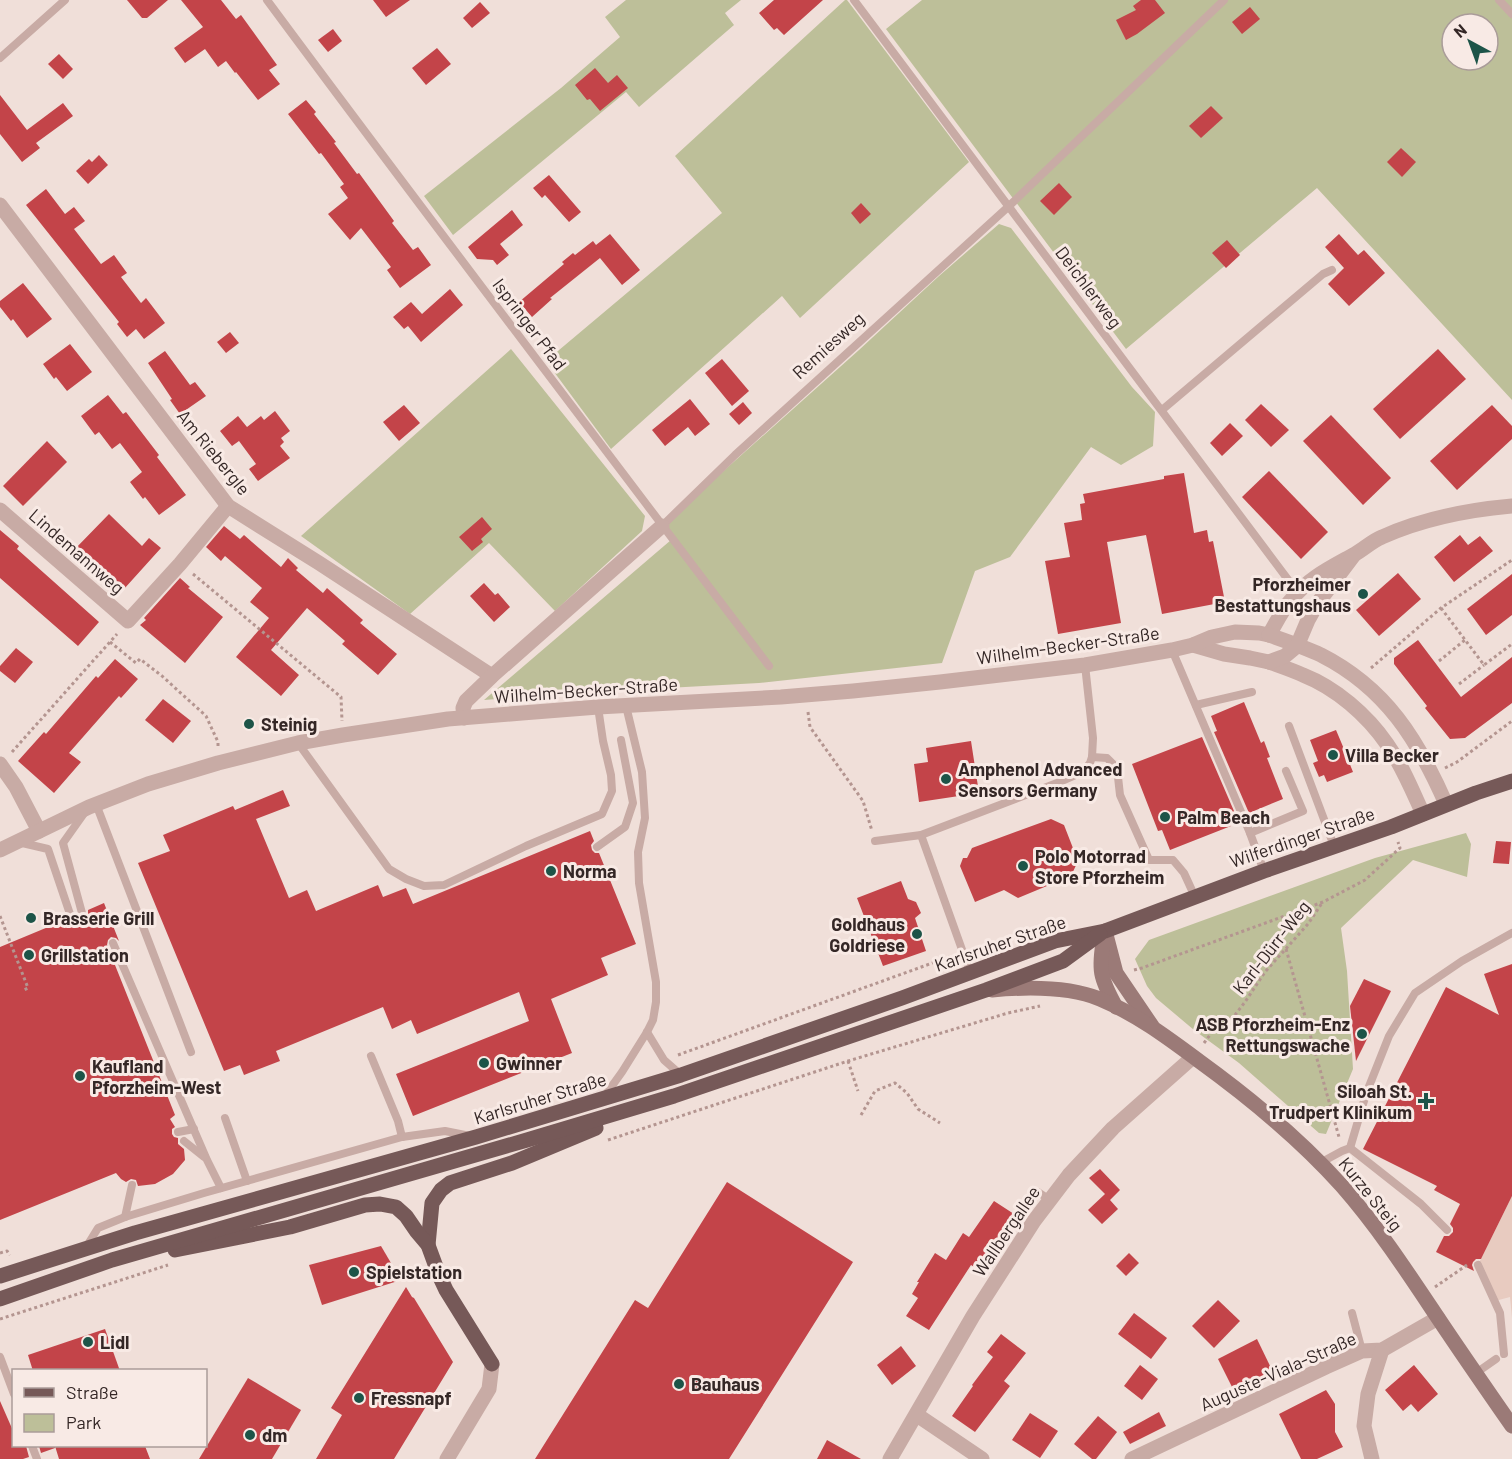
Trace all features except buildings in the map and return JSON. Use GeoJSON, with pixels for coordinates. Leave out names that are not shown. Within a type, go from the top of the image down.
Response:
{"type":"FeatureCollection","features":[{"type":"Feature","properties":{"kind":"main road","name":"Wilferdinger Straße"},"geometry":{"type":"LineString","coordinates":[[1105,931],[1264,870],[1512,781]]}},
{"type":"Feature","properties":{"kind":"main road","name":"Karlsruher Straße"},"geometry":{"type":"LineString","coordinates":[[0,1276],[85,1249],[681,1076],[838,1021],[1055,940],[1105,931]]}},
{"type":"Feature","properties":{"kind":"main road","name":"Karlsruher Straße"},"geometry":{"type":"LineString","coordinates":[[0,1299],[112,1260],[652,1103],[1063,962],[1105,931]]}},
{"type":"Feature","properties":{"kind":"main road","name":"Kurze Steig"},"geometry":{"type":"LineString","coordinates":[[1105,931],[1116,973],[1154,1028]]}},
{"type":"Feature","properties":{"kind":"main road"},"geometry":{"type":"LineString","coordinates":[[1105,931],[1100,956],[1101,975],[1116,1007]]}},
{"type":"Feature","properties":{"kind":"main road","name":"Kurze Steig"},"geometry":{"type":"LineString","coordinates":[[986,990],[1024,987],[1070,991],[1116,1007],[1154,1028],[1229,1083],[1269,1116],[1320,1162],[1382,1236],[1512,1426]]}},
{"type":"Feature","properties":{"kind":"main road"},"geometry":{"type":"LineString","coordinates":[[428,1245],[432,1203],[441,1190],[450,1183],[523,1159],[652,1103]]}},
{"type":"Feature","properties":{"kind":"main road"},"geometry":{"type":"LineString","coordinates":[[112,1260],[145,1256],[290,1227],[365,1205],[380,1204],[396,1207],[406,1216],[428,1245],[446,1290],[492,1364]]}},
{"type":"Feature","properties":{"kind":"street","name":"Am Riebergle"},"geometry":{"type":"LineString","coordinates":[[0,205],[228,506],[492,676]]}},
{"type":"Feature","properties":{"kind":"street"},"geometry":{"type":"LineString","coordinates":[[128,621],[180,564],[228,506]]}},
{"type":"Feature","properties":{"kind":"street"},"geometry":{"type":"LineString","coordinates":[[1354,554],[1317,604],[1297,646],[1285,656],[1269,662],[1269,635],[1291,600],[1314,577],[1380,538],[1428,519],[1454,513],[1512,506]]}},
{"type":"Feature","properties":{"kind":"street","name":"Lindemannweg"},"geometry":{"type":"LineString","coordinates":[[0,510],[128,621]]}},
{"type":"Feature","properties":{"kind":"street","name":"Remiesweg"},"geometry":{"type":"LineString","coordinates":[[464,718],[463,708],[466,701],[662,526]]}},
{"type":"Feature","properties":{"kind":"street","name":"Wilhelm-Becker-Straße"},"geometry":{"type":"LineString","coordinates":[[0,850],[92,806],[148,784],[298,743],[394,726],[598,707],[806,695],[940,682],[1085,665],[1172,650],[1235,632],[1269,635],[1321,656],[1357,679],[1382,701],[1415,742],[1446,804]]}},
{"type":"Feature","properties":{"kind":"street","name":"Wilhelm-Becker-Straße"},"geometry":{"type":"LineString","coordinates":[[1193,645],[1224,654],[1269,662],[1304,675],[1353,706],[1388,745],[1410,784],[1423,814]]}},
{"type":"Feature","properties":{"kind":"street"},"geometry":{"type":"LineString","coordinates":[[0,765],[16,787],[39,831]]}},
{"type":"Feature","properties":{"kind":"street","name":"Wallbergallee"},"geometry":{"type":"LineString","coordinates":[[890,1459],[973,1316],[1034,1221],[1044,1196],[1069,1175],[1113,1128],[1193,1057]]}},
{"type":"Feature","properties":{"kind":"street","name":"Auguste-Viala-Straße"},"geometry":{"type":"LineString","coordinates":[[1132,1459],[1326,1366],[1362,1352],[1382,1350],[1438,1318]]}},
{"type":"Feature","properties":{"kind":"street"},"geometry":{"type":"LineString","coordinates":[[1372,1459],[1364,1426],[1368,1394],[1382,1350]]}},
{"type":"Feature","properties":{"kind":"street"},"geometry":{"type":"LineString","coordinates":[[447,1459],[489,1389],[492,1364]]}},
{"type":"Feature","properties":{"kind":"street"},"geometry":{"type":"LineString","coordinates":[[916,1415],[982,1459]]}},
{"type":"Feature","properties":{"kind":"lane"},"geometry":{"type":"LineString","coordinates":[[0,58],[65,0]]}},
{"type":"Feature","properties":{"kind":"lane","name":"Ispringer Pfad"},"geometry":{"type":"LineString","coordinates":[[267,0],[435,227],[769,666]]}},
{"type":"Feature","properties":{"kind":"lane","name":"Deichlerweg"},"geometry":{"type":"LineString","coordinates":[[854,0],[1298,593]]}},
{"type":"Feature","properties":{"kind":"lane","name":"Remiesweg"},"geometry":{"type":"LineString","coordinates":[[662,526],[735,455],[1008,207],[1224,0]]}},
{"type":"Feature","properties":{"kind":"lane"},"geometry":{"type":"LineString","coordinates":[[1499,0],[1512,14]]}},
{"type":"Feature","properties":{"kind":"lane"},"geometry":{"type":"LineString","coordinates":[[1162,410],[1323,274],[1332,270]]}},
{"type":"Feature","properties":{"kind":"lane"},"geometry":{"type":"LineString","coordinates":[[1172,650],[1264,870]]}},
{"type":"Feature","properties":{"kind":"lane"},"geometry":{"type":"LineString","coordinates":[[875,841],[921,835],[1072,776],[1086,768],[1092,757],[1093,738],[1085,665]]}},
{"type":"Feature","properties":{"kind":"lane"},"geometry":{"type":"LineString","coordinates":[[1196,705],[1252,692]]}},
{"type":"Feature","properties":{"kind":"lane"},"geometry":{"type":"LineString","coordinates":[[602,1100],[647,1032],[653,1020],[656,1002],[656,982],[639,883],[638,852],[645,818],[642,772],[626,706]]}},
{"type":"Feature","properties":{"kind":"lane"},"geometry":{"type":"LineString","coordinates":[[298,743],[389,869],[424,886],[444,885],[526,846],[602,814],[612,791],[598,707]]}},
{"type":"Feature","properties":{"kind":"lane"},"geometry":{"type":"LineString","coordinates":[[1289,726],[1334,846]]}},
{"type":"Feature","properties":{"kind":"lane"},"geometry":{"type":"LineString","coordinates":[[597,847],[625,827],[633,803],[621,740]]}},
{"type":"Feature","properties":{"kind":"lane"},"geometry":{"type":"LineString","coordinates":[[1092,757],[1107,758],[1117,768],[1120,795],[1149,860],[1173,860],[1184,873],[1195,897]]}},
{"type":"Feature","properties":{"kind":"lane"},"geometry":{"type":"LineString","coordinates":[[1250,833],[1303,811],[1286,771]]}},
{"type":"Feature","properties":{"kind":"lane"},"geometry":{"type":"LineString","coordinates":[[82,912],[63,843],[92,806],[191,1052]]}},
{"type":"Feature","properties":{"kind":"lane"},"geometry":{"type":"LineString","coordinates":[[921,835],[967,973]]}},
{"type":"Feature","properties":{"kind":"lane"},"geometry":{"type":"LineString","coordinates":[[18,841],[48,849],[71,917]]}},
{"type":"Feature","properties":{"kind":"lane"},"geometry":{"type":"LineString","coordinates":[[1320,1162],[1346,1150],[1389,1036],[1415,993],[1462,961],[1512,933]]}},
{"type":"Feature","properties":{"kind":"lane"},"geometry":{"type":"LineString","coordinates":[[114,943],[220,1188]]}},
{"type":"Feature","properties":{"kind":"lane"},"geometry":{"type":"LineString","coordinates":[[647,1032],[664,1059],[681,1076]]}},
{"type":"Feature","properties":{"kind":"lane"},"geometry":{"type":"LineString","coordinates":[[371,1056],[398,1120],[402,1137]]}},
{"type":"Feature","properties":{"kind":"lane"},"geometry":{"type":"LineString","coordinates":[[225,1118],[247,1181]]}},
{"type":"Feature","properties":{"kind":"lane"},"geometry":{"type":"LineString","coordinates":[[178,1132],[194,1129]]}},
{"type":"Feature","properties":{"kind":"lane"},"geometry":{"type":"LineString","coordinates":[[85,1249],[98,1228],[125,1217],[220,1188],[402,1137],[445,1131],[476,1137]]}},
{"type":"Feature","properties":{"kind":"lane"},"geometry":{"type":"LineString","coordinates":[[184,1141],[207,1160]]}},
{"type":"Feature","properties":{"kind":"lane"},"geometry":{"type":"LineString","coordinates":[[1346,1150],[1421,1204],[1447,1230]]}},
{"type":"Feature","properties":{"kind":"lane"},"geometry":{"type":"LineString","coordinates":[[125,1217],[132,1185]]}},
{"type":"Feature","properties":{"kind":"lane"},"geometry":{"type":"LineString","coordinates":[[1478,1265],[1500,1312],[1504,1354]]}},
{"type":"Feature","properties":{"kind":"lane"},"geometry":{"type":"LineString","coordinates":[[1352,1313],[1362,1352]]}},
{"type":"Feature","properties":{"kind":"lane"},"geometry":{"type":"LineString","coordinates":[[0,1358],[12,1389]]}},
{"type":"Feature","properties":{"kind":"lane"},"geometry":{"type":"LineString","coordinates":[[1476,1373],[1496,1359]]}},
{"type":"Feature","properties":{"kind":"path"},"geometry":{"type":"LineString","coordinates":[[1357,679],[1441,608],[1512,560]]}},
{"type":"Feature","properties":{"kind":"path"},"geometry":{"type":"LineString","coordinates":[[180,564],[340,697],[344,735]]}},
{"type":"Feature","properties":{"kind":"path"},"geometry":{"type":"LineString","coordinates":[[1441,608],[1484,665]]}},
{"type":"Feature","properties":{"kind":"path"},"geometry":{"type":"LineString","coordinates":[[0,765],[128,621]]}},
{"type":"Feature","properties":{"kind":"path"},"geometry":{"type":"LineString","coordinates":[[1439,661],[1465,640]]}},
{"type":"Feature","properties":{"kind":"path"},"geometry":{"type":"LineString","coordinates":[[110,642],[136,663],[140,659],[206,716],[218,742],[218,764]]}},
{"type":"Feature","properties":{"kind":"path"},"geometry":{"type":"LineString","coordinates":[[1459,684],[1512,644]]}},
{"type":"Feature","properties":{"kind":"path"},"geometry":{"type":"LineString","coordinates":[[806,695],[810,727],[863,801],[875,841]]}},
{"type":"Feature","properties":{"kind":"path"},"geometry":{"type":"LineString","coordinates":[[1432,774],[1457,762],[1512,721]]}},
{"type":"Feature","properties":{"kind":"path"},"geometry":{"type":"LineString","coordinates":[[1116,973],[1142,968],[1323,902],[1365,880],[1400,848],[1391,826]]}},
{"type":"Feature","properties":{"kind":"path","name":"Karl-Dürr-Weg"},"geometry":{"type":"LineString","coordinates":[[1212,1031],[1235,1015],[1265,972],[1308,924],[1323,902]]}},
{"type":"Feature","properties":{"kind":"path"},"geometry":{"type":"LineString","coordinates":[[0,916],[28,988],[22,991]]}},
{"type":"Feature","properties":{"kind":"path"},"geometry":{"type":"LineString","coordinates":[[1286,949],[1346,1150]]}},
{"type":"Feature","properties":{"kind":"path"},"geometry":{"type":"LineString","coordinates":[[664,1059],[949,957],[967,973]]}},
{"type":"Feature","properties":{"kind":"path"},"geometry":{"type":"LineString","coordinates":[[848,1061],[858,1091]]}},
{"type":"Feature","properties":{"kind":"path"},"geometry":{"type":"LineString","coordinates":[[861,1115],[875,1091],[895,1083],[907,1092],[918,1109],[940,1124]]}},
{"type":"Feature","properties":{"kind":"path"},"geometry":{"type":"LineString","coordinates":[[1436,1287],[1468,1264]]}},
{"type":"Feature","properties":{"kind":"green space"},"geometry":{"type":"Polygon","coordinates":[[[626,0],[741,0],[725,13],[734,25],[639,107],[626,92],[453,235],[424,196],[561,88],[620,37],[605,17],[626,0]]]}},
{"type":"Feature","properties":{"kind":"green space"},"geometry":{"type":"Polygon","coordinates":[[[845,0],[969,162],[800,318],[782,296],[611,449],[546,361],[722,213],[675,156],[845,0]]]}},
{"type":"Feature","properties":{"kind":"green space"},"geometry":{"type":"Polygon","coordinates":[[[922,0],[1512,0],[1512,400],[1317,188],[1126,349],[886,29],[922,0]]]}},
{"type":"Feature","properties":{"kind":"green space"},"geometry":{"type":"Polygon","coordinates":[[[999,224],[1011,228],[1132,387],[1155,412],[1153,446],[1121,465],[1091,447],[1010,557],[975,571],[942,663],[759,683],[484,700],[671,540],[662,526],[999,224]]]}},
{"type":"Feature","properties":{"kind":"green space"},"geometry":{"type":"Polygon","coordinates":[[[511,349],[645,516],[642,531],[555,611],[489,543],[410,614],[301,536],[511,349]]]}},
{"type":"Feature","properties":{"kind":"green space"},"geometry":{"type":"Polygon","coordinates":[[[1466,833],[1471,844],[1467,877],[1413,860],[1341,928],[1347,971],[1353,1069],[1326,1134],[1319,1133],[1239,1063],[1156,998],[1147,986],[1135,959],[1149,940],[1375,858],[1466,833]]]}},
{"type":"Feature","properties":{"kind":"shaded area"},"geometry":{"type":"Polygon","coordinates":[[[1512,1196],[1512,1318],[1510,1297],[1495,1301],[1478,1265],[1512,1196]]]}},
{"type":"Feature","properties":{"kind":"place","name":"Pforzheimer Bestattungshaus"},"geometry":{"type":"Point","coordinates":[1363,594]}},
{"type":"Feature","properties":{"kind":"place","name":"Steinig"},"geometry":{"type":"Point","coordinates":[249,724]}},
{"type":"Feature","properties":{"kind":"place","name":"Villa Becker"},"geometry":{"type":"Point","coordinates":[1333,755]}},
{"type":"Feature","properties":{"kind":"place","name":"Amphenol Advanced Sensors Germany"},"geometry":{"type":"Point","coordinates":[946,779]}},
{"type":"Feature","properties":{"kind":"place","name":"Palm Beach"},"geometry":{"type":"Point","coordinates":[1165,817]}},
{"type":"Feature","properties":{"kind":"place","name":"Polo Motorrad Store Pforzheim"},"geometry":{"type":"Point","coordinates":[1023,866]}},
{"type":"Feature","properties":{"kind":"place","name":"Norma"},"geometry":{"type":"Point","coordinates":[551,871]}},
{"type":"Feature","properties":{"kind":"place","name":"Brasserie Grill"},"geometry":{"type":"Point","coordinates":[31,918]}},
{"type":"Feature","properties":{"kind":"place","name":"Goldhaus Goldriese"},"geometry":{"type":"Point","coordinates":[917,934]}},
{"type":"Feature","properties":{"kind":"place","name":"Grillstation"},"geometry":{"type":"Point","coordinates":[29,955]}},
{"type":"Feature","properties":{"kind":"place","name":"ASB Pforzheim-Enz Rettungswache"},"geometry":{"type":"Point","coordinates":[1362,1034]}},
{"type":"Feature","properties":{"kind":"place","name":"Gwinner"},"geometry":{"type":"Point","coordinates":[484,1063]}},
{"type":"Feature","properties":{"kind":"place","name":"Kaufland Pforzheim-West"},"geometry":{"type":"Point","coordinates":[80,1076]}},
{"type":"Feature","properties":{"kind":"place","name":"Siloah St. Trudpert Klinikum"},"geometry":{"type":"Point","coordinates":[1426,1101]}},
{"type":"Feature","properties":{"kind":"place","name":"Spielstation"},"geometry":{"type":"Point","coordinates":[354,1272]}},
{"type":"Feature","properties":{"kind":"place","name":"Lidl"},"geometry":{"type":"Point","coordinates":[88,1342]}},
{"type":"Feature","properties":{"kind":"place","name":"Bauhaus"},"geometry":{"type":"Point","coordinates":[679,1384]}},
{"type":"Feature","properties":{"kind":"place","name":"Fressnapf"},"geometry":{"type":"Point","coordinates":[359,1398]}},
{"type":"Feature","properties":{"kind":"place","name":"dm"},"geometry":{"type":"Point","coordinates":[250,1435]}}]}
